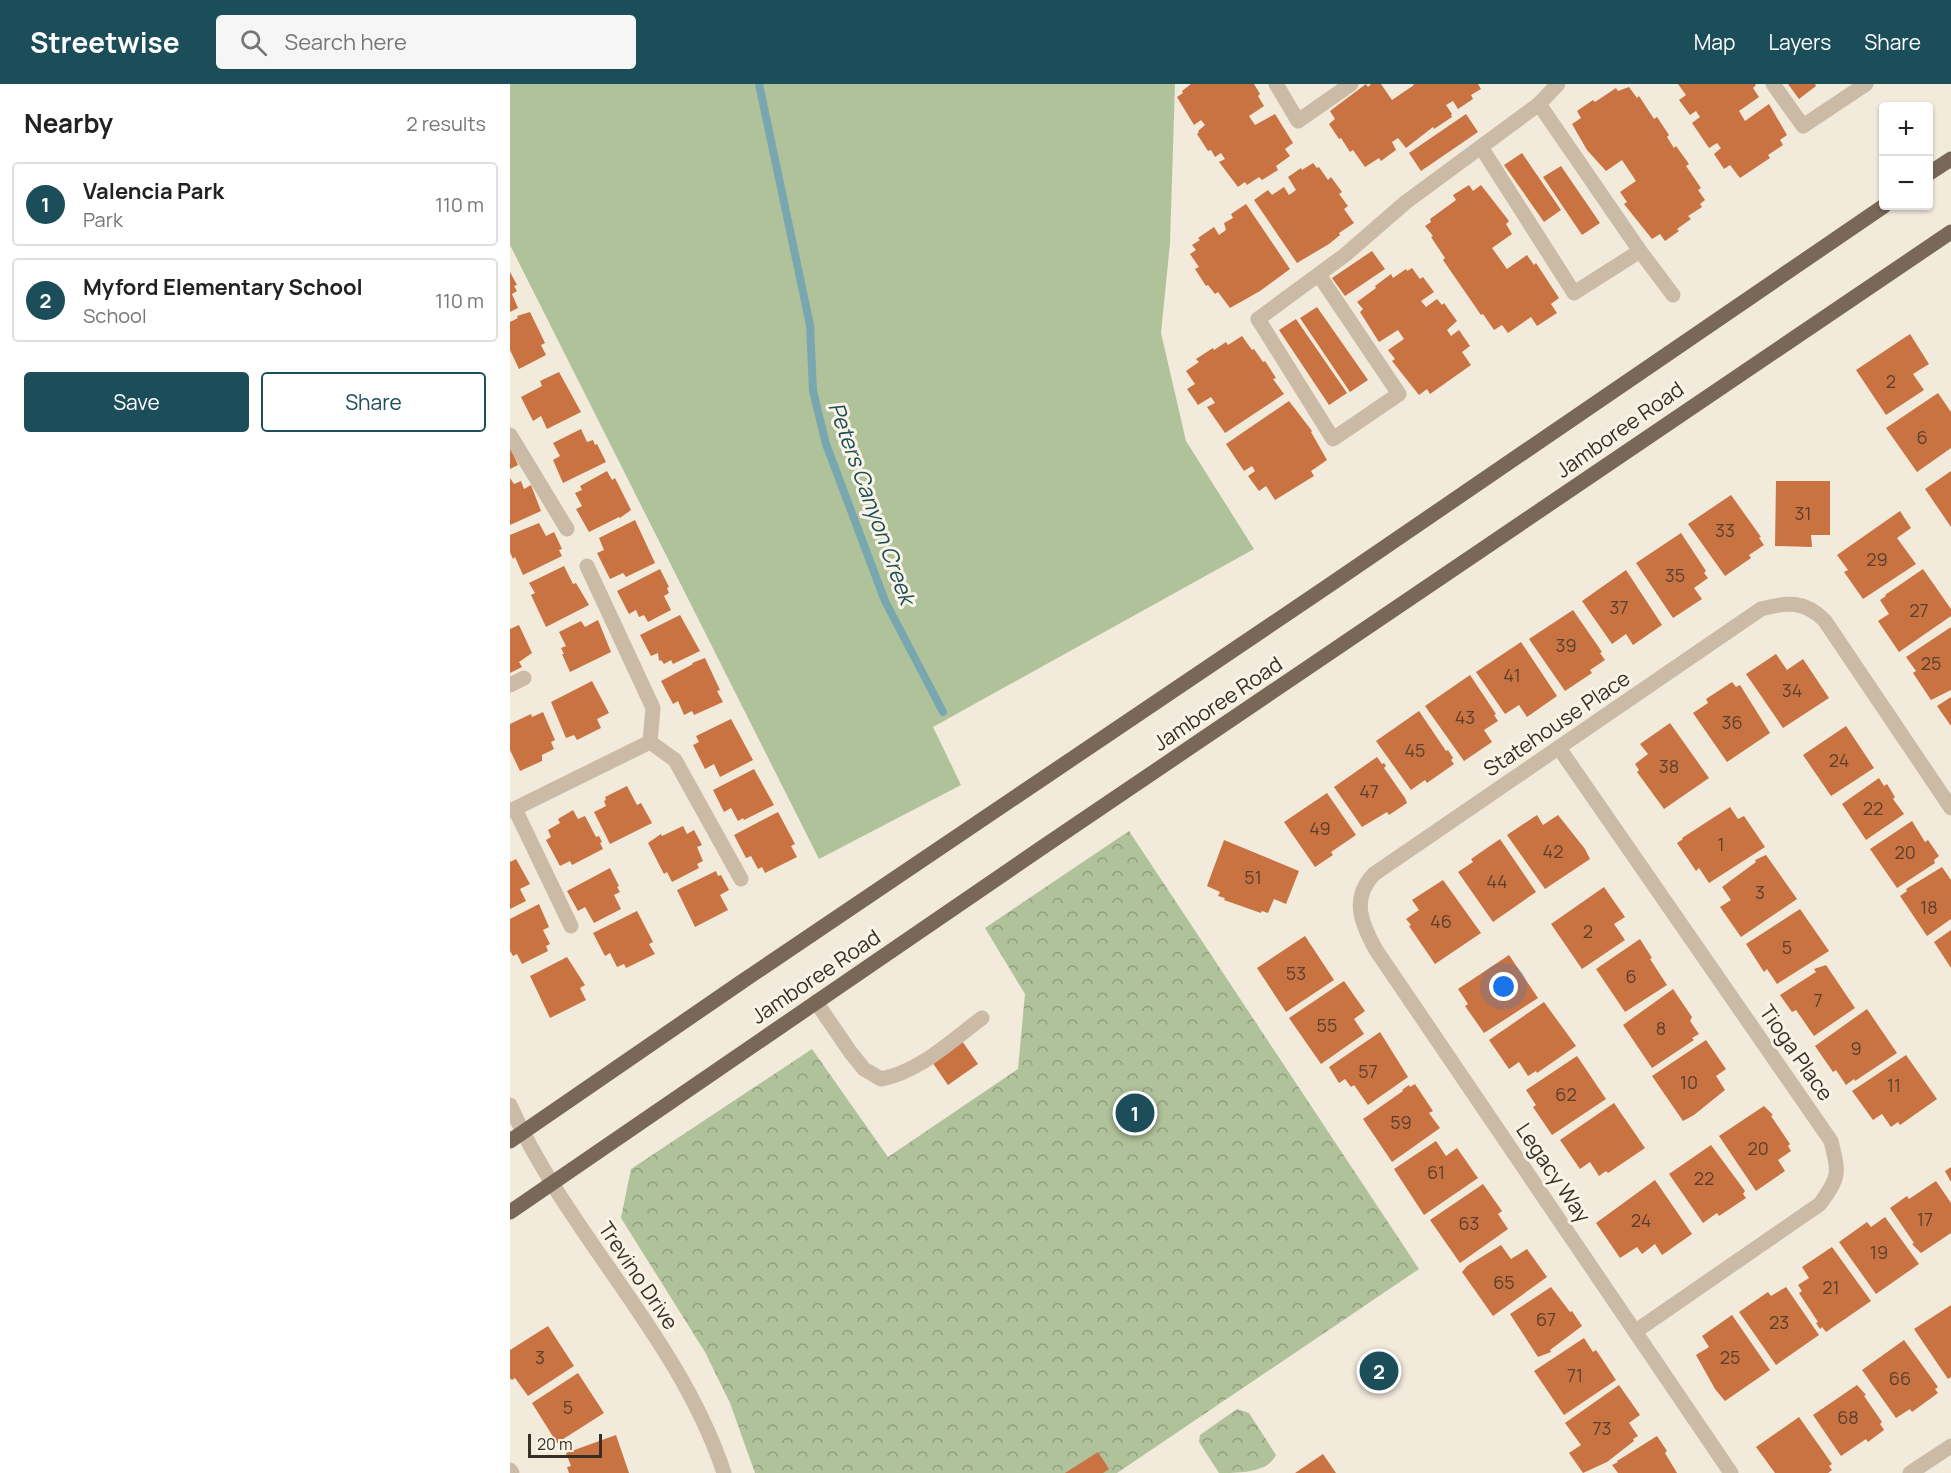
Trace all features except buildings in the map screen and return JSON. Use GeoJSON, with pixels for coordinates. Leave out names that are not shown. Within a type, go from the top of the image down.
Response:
{"type":"FeatureCollection","features":[{"type":"Feature","properties":{"kind":"main road"},"geometry":{"type":"LineString","coordinates":[[1933,171],[1951,159]]}},
{"type":"Feature","properties":{"kind":"main road","name":"Jamboree Road"},"geometry":{"type":"LineString","coordinates":[[516,1137],[962,831],[1438,511],[1879,209]]}},
{"type":"Feature","properties":{"kind":"main road","name":"Jamboree Road"},"geometry":{"type":"LineString","coordinates":[[510,1212],[1040,849],[1951,232]]}},
{"type":"Feature","properties":{"kind":"street"},"geometry":{"type":"LineString","coordinates":[[1276,84],[1298,121],[1352,84]]}},
{"type":"Feature","properties":{"kind":"street"},"geometry":{"type":"LineString","coordinates":[[1319,275],[1399,394],[1333,439],[1258,319],[1319,275],[1389,219],[1406,202],[1539,104],[1558,84]]}},
{"type":"Feature","properties":{"kind":"street"},"geometry":{"type":"LineString","coordinates":[[1773,84],[1803,126],[1866,84]]}},
{"type":"Feature","properties":{"kind":"street"},"geometry":{"type":"LineString","coordinates":[[1539,104],[1673,296]]}},
{"type":"Feature","properties":{"kind":"street"},"geometry":{"type":"LineString","coordinates":[[1481,147],[1574,293],[1640,251]]}},
{"type":"Feature","properties":{"kind":"street"},"geometry":{"type":"LineString","coordinates":[[510,435],[567,529]]}},
{"type":"Feature","properties":{"kind":"street"},"geometry":{"type":"LineString","coordinates":[[587,566],[653,708],[650,741]]}},
{"type":"Feature","properties":{"kind":"street","name":"Statehouse Place"},"geometry":{"type":"LineString","coordinates":[[1364,891],[1374,874],[1761,609],[1783,603],[1800,605],[1816,611],[1830,626],[1950,806]]}},
{"type":"Feature","properties":{"kind":"street"},"geometry":{"type":"LineString","coordinates":[[571,926],[512,810],[650,741]]}},
{"type":"Feature","properties":{"kind":"street"},"geometry":{"type":"LineString","coordinates":[[650,741],[675,760],[741,879]]}},
{"type":"Feature","properties":{"kind":"street","name":"Tioga Place"},"geometry":{"type":"LineString","coordinates":[[1559,747],[1831,1141],[1837,1166],[1834,1184],[1820,1204],[1636,1331]]}},
{"type":"Feature","properties":{"kind":"street","name":"Legacy Way"},"geometry":{"type":"LineString","coordinates":[[1364,891],[1359,912],[1362,926],[1376,950],[1731,1473]]}},
{"type":"Feature","properties":{"kind":"street"},"geometry":{"type":"LineString","coordinates":[[816,1002],[864,1069],[881,1079],[894,1077],[912,1069],[982,1018]]}},
{"type":"Feature","properties":{"kind":"street","name":"Trevino Drive"},"geometry":{"type":"LineString","coordinates":[[510,1105],[516,1137],[554,1183],[575,1219],[675,1368],[703,1419],[724,1473]]}},
{"type":"Feature","properties":{"kind":"street"},"geometry":{"type":"LineString","coordinates":[[1910,1473],[1951,1446]]}},
{"type":"Feature","properties":{"kind":"green space"},"geometry":{"type":"Polygon","coordinates":[[[510,84],[1175,84],[1170,243],[1161,333],[1186,441],[1254,549],[933,727],[961,785],[819,859],[510,245],[510,84]]]}},
{"type":"Feature","properties":{"kind":"green space"},"geometry":{"type":"Polygon","coordinates":[[[1129,831],[1419,1269],[1117,1473],[755,1473],[730,1403],[705,1352],[621,1218],[631,1169],[812,1049],[888,1157],[1018,1069],[1025,994],[985,928],[1129,831]]]}},
{"type":"Feature","properties":{"kind":"green space"},"geometry":{"type":"Polygon","coordinates":[[[1237,1409],[1249,1413],[1276,1455],[1272,1461],[1260,1469],[1219,1473],[1199,1442],[1200,1435],[1237,1409]]]}},
{"type":"Feature","properties":{"kind":"waterway","name":"Peters Canyon Creek"},"geometry":{"type":"LineString","coordinates":[[759,84],[810,325],[813,391],[826,444],[885,601],[943,712]]}},
{"type":"Feature","properties":{"kind":"place","name":"Valencia Park"},"geometry":{"type":"Point","coordinates":[1135,1113]}},
{"type":"Feature","properties":{"kind":"place","name":"Myford Elementary School"},"geometry":{"type":"Point","coordinates":[1379,1371]}}]}
